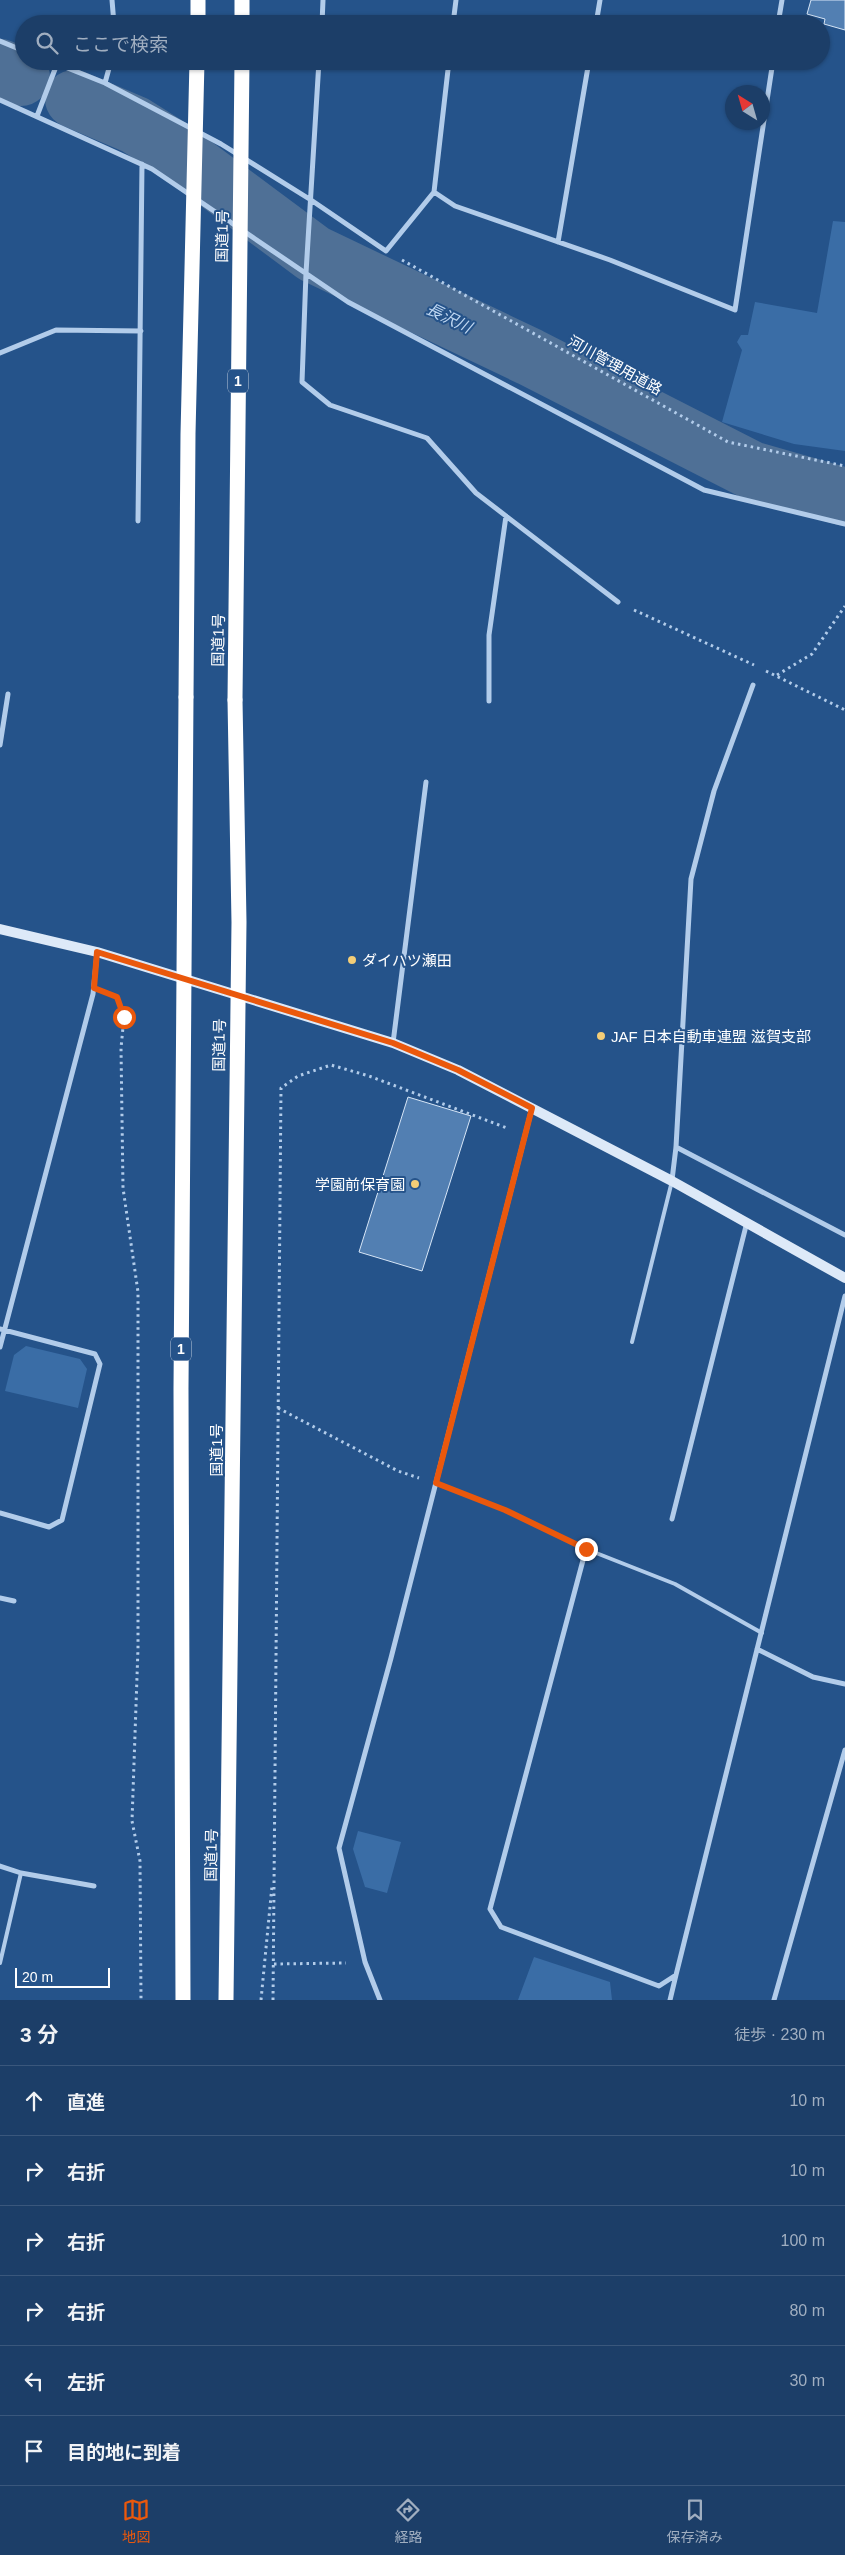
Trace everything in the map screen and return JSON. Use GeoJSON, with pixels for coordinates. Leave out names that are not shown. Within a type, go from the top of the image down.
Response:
{"type":"FeatureCollection","features":[{"type":"Feature","properties":{"kind":"highway"},"geometry":{"type":"LineString","coordinates":[[198,0],[198,15]]}},
{"type":"Feature","properties":{"kind":"highway"},"geometry":{"type":"LineString","coordinates":[[242,0],[242,15]]}},
{"type":"Feature","properties":{"kind":"highway","name":"国道1号"},"geometry":{"type":"LineString","coordinates":[[183,2000],[181,1380],[183,979],[188,424],[197,70]]}},
{"type":"Feature","properties":{"kind":"highway","name":"国道1号"},"geometry":{"type":"LineString","coordinates":[[226,2000],[239,922],[234,700],[242,70]]}},
{"type":"Feature","properties":{"kind":"street"},"geometry":{"type":"LineString","coordinates":[[112,0],[113,15]]}},
{"type":"Feature","properties":{"kind":"street"},"geometry":{"type":"LineString","coordinates":[[322,15],[323,0]]}},
{"type":"Feature","properties":{"kind":"street"},"geometry":{"type":"LineString","coordinates":[[454,15],[456,0]]}},
{"type":"Feature","properties":{"kind":"street"},"geometry":{"type":"LineString","coordinates":[[598,15],[600,0]]}},
{"type":"Feature","properties":{"kind":"street"},"geometry":{"type":"LineString","coordinates":[[780,15],[782,0]]}},
{"type":"Feature","properties":{"kind":"street"},"geometry":{"type":"LineString","coordinates":[[0,41],[15,47]]}},
{"type":"Feature","properties":{"kind":"street"},"geometry":{"type":"LineString","coordinates":[[37,116],[55,70]]}},
{"type":"Feature","properties":{"kind":"street"},"geometry":{"type":"LineString","coordinates":[[72,70],[105,83],[221,144],[311,200],[386,251],[434,192],[448,70]]}},
{"type":"Feature","properties":{"kind":"street"},"geometry":{"type":"LineString","coordinates":[[105,83],[109,70]]}},
{"type":"Feature","properties":{"kind":"street"},"geometry":{"type":"LineString","coordinates":[[318,70],[306,273],[302,382],[330,405],[427,438],[476,493],[618,602]]}},
{"type":"Feature","properties":{"kind":"street"},"geometry":{"type":"LineString","coordinates":[[558,242],[587,70]]}},
{"type":"Feature","properties":{"kind":"street"},"geometry":{"type":"LineString","coordinates":[[434,192],[455,206],[610,260],[735,310],[772,70]]}},
{"type":"Feature","properties":{"kind":"street"},"geometry":{"type":"LineString","coordinates":[[0,100],[152,169],[348,302],[704,490],[845,524]]}},
{"type":"Feature","properties":{"kind":"street"},"geometry":{"type":"LineString","coordinates":[[138,521],[142,164]]}},
{"type":"Feature","properties":{"kind":"street"},"geometry":{"type":"LineString","coordinates":[[0,353],[56,330],[140,331]]}},
{"type":"Feature","properties":{"kind":"street"},"geometry":{"type":"LineString","coordinates":[[489,701],[488,635],[506,516]]}},
{"type":"Feature","properties":{"kind":"street"},"geometry":{"type":"LineString","coordinates":[[672,1181],[676,1147],[691,879],[714,791],[753,685]]}},
{"type":"Feature","properties":{"kind":"street"},"geometry":{"type":"LineString","coordinates":[[0,745],[8,694]]}},
{"type":"Feature","properties":{"kind":"street"},"geometry":{"type":"LineString","coordinates":[[393,1043],[426,782]]}},
{"type":"Feature","properties":{"kind":"street"},"geometry":{"type":"LineString","coordinates":[[0,929],[97,952],[393,1043],[458,1070],[532,1108],[747,1221],[845,1278]]}},
{"type":"Feature","properties":{"kind":"street"},"geometry":{"type":"LineString","coordinates":[[0,1347],[2,1329],[94,988],[97,952]]}},
{"type":"Feature","properties":{"kind":"street"},"geometry":{"type":"LineString","coordinates":[[380,2000],[365,1962],[339,1848],[391,1658],[532,1108]]}},
{"type":"Feature","properties":{"kind":"street"},"geometry":{"type":"LineString","coordinates":[[676,1147],[845,1235]]}},
{"type":"Feature","properties":{"kind":"street"},"geometry":{"type":"LineString","coordinates":[[672,1520],[747,1221]]}},
{"type":"Feature","properties":{"kind":"street"},"geometry":{"type":"LineString","coordinates":[[670,2000],[845,1296]]}},
{"type":"Feature","properties":{"kind":"street"},"geometry":{"type":"LineString","coordinates":[[0,1513],[49,1527],[62,1520],[100,1364],[95,1354],[2,1329]]}},
{"type":"Feature","properties":{"kind":"street"},"geometry":{"type":"LineString","coordinates":[[586,1549],[490,1909],[501,1927],[659,1986],[676,1975]]}},
{"type":"Feature","properties":{"kind":"street"},"geometry":{"type":"LineString","coordinates":[[0,1598],[14,1602]]}},
{"type":"Feature","properties":{"kind":"street"},"geometry":{"type":"LineString","coordinates":[[757,1649],[813,1676],[845,1684]]}},
{"type":"Feature","properties":{"kind":"street"},"geometry":{"type":"LineString","coordinates":[[774,2000],[845,1750]]}},
{"type":"Feature","properties":{"kind":"street"},"geometry":{"type":"LineString","coordinates":[[0,1866],[21,1873],[94,1886]]}},
{"type":"Feature","properties":{"kind":"lane"},"geometry":{"type":"LineString","coordinates":[[632,1342],[672,1181]]}},
{"type":"Feature","properties":{"kind":"lane"},"geometry":{"type":"LineString","coordinates":[[436,1483],[505,1510],[586,1549],[675,1584],[762,1633]]}},
{"type":"Feature","properties":{"kind":"lane"},"geometry":{"type":"LineString","coordinates":[[0,1963],[21,1873]]}},
{"type":"Feature","properties":{"kind":"path","name":"河川管理用道路"},"geometry":{"type":"LineString","coordinates":[[386,251],[728,442],[845,466]]}},
{"type":"Feature","properties":{"kind":"path"},"geometry":{"type":"LineString","coordinates":[[618,602],[776,675],[845,710]]}},
{"type":"Feature","properties":{"kind":"path"},"geometry":{"type":"LineString","coordinates":[[776,675],[812,654],[845,606]]}},
{"type":"Feature","properties":{"kind":"path"},"geometry":{"type":"LineString","coordinates":[[94,988],[117,997],[124,1017],[121,1048],[123,1188],[138,1292],[138,1648],[132,1821],[140,1861],[141,2000]]}},
{"type":"Feature","properties":{"kind":"path"},"geometry":{"type":"LineString","coordinates":[[273,2000],[280,1088],[298,1076],[331,1066],[370,1076],[525,1135]]}},
{"type":"Feature","properties":{"kind":"path"},"geometry":{"type":"LineString","coordinates":[[278,1408],[398,1471],[436,1483]]}},
{"type":"Feature","properties":{"kind":"path"},"geometry":{"type":"LineString","coordinates":[[261,2000],[274,1866]]}},
{"type":"Feature","properties":{"kind":"path"},"geometry":{"type":"LineString","coordinates":[[274,1964],[365,1962]]}},
{"type":"Feature","properties":{"kind":"shaded area"},"geometry":{"type":"Polygon","coordinates":[[[833,221],[845,222],[845,451],[794,444],[722,422],[742,350],[737,342],[741,335],[748,335],[755,302],[817,313],[833,221]]]}},
{"type":"Feature","properties":{"kind":"shaded area"},"geometry":{"type":"Polygon","coordinates":[[[26,1346],[80,1359],[87,1369],[78,1408],[5,1391],[14,1355],[26,1346]]]}},
{"type":"Feature","properties":{"kind":"shaded area"},"geometry":{"type":"Polygon","coordinates":[[[358,1831],[401,1842],[387,1893],[365,1887],[353,1849],[358,1831]]]}},
{"type":"Feature","properties":{"kind":"shaded area"},"geometry":{"type":"Polygon","coordinates":[[[534,1957],[610,1982],[612,2000],[518,2000],[534,1957]]]}},
{"type":"Feature","properties":{"kind":"building"},"geometry":{"type":"Polygon","coordinates":[[[811,0],[845,0],[845,30],[830,26],[830,15],[807,14],[811,0]]]}},
{"type":"Feature","properties":{"kind":"building","name":"学園前保育園"},"geometry":{"type":"Polygon","coordinates":[[[408,1097],[471,1116],[422,1271],[359,1252],[408,1097]]]}},
{"type":"Feature","properties":{"kind":"waterway","name":"長沢川"},"geometry":{"type":"LineString","coordinates":[[0,68],[21,77]]}},
{"type":"Feature","properties":{"kind":"waterway","name":"長沢川"},"geometry":{"type":"LineString","coordinates":[[74,99],[135,125],[173,149],[314,254],[530,357],[751,470],[845,497]]}},
{"type":"Feature","properties":{"kind":"place","name":"ダイハツ瀬田"},"geometry":{"type":"Point","coordinates":[352,960]}},
{"type":"Feature","properties":{"kind":"place","name":"JAF 日本自動車連盟 滋賀支部"},"geometry":{"type":"Point","coordinates":[601,1036]}},
{"type":"Feature","properties":{"kind":"place","name":"学園前保育園"},"geometry":{"type":"Point","coordinates":[415,1184]}},
{"type":"Feature","properties":{"kind":"route"},"geometry":{"type":"LineString","coordinates":[[124,1017],[117,997],[94,988],[97,952],[393,1043],[458,1070],[532,1108],[436,1483],[505,1510],[586,1549]]}}]}
